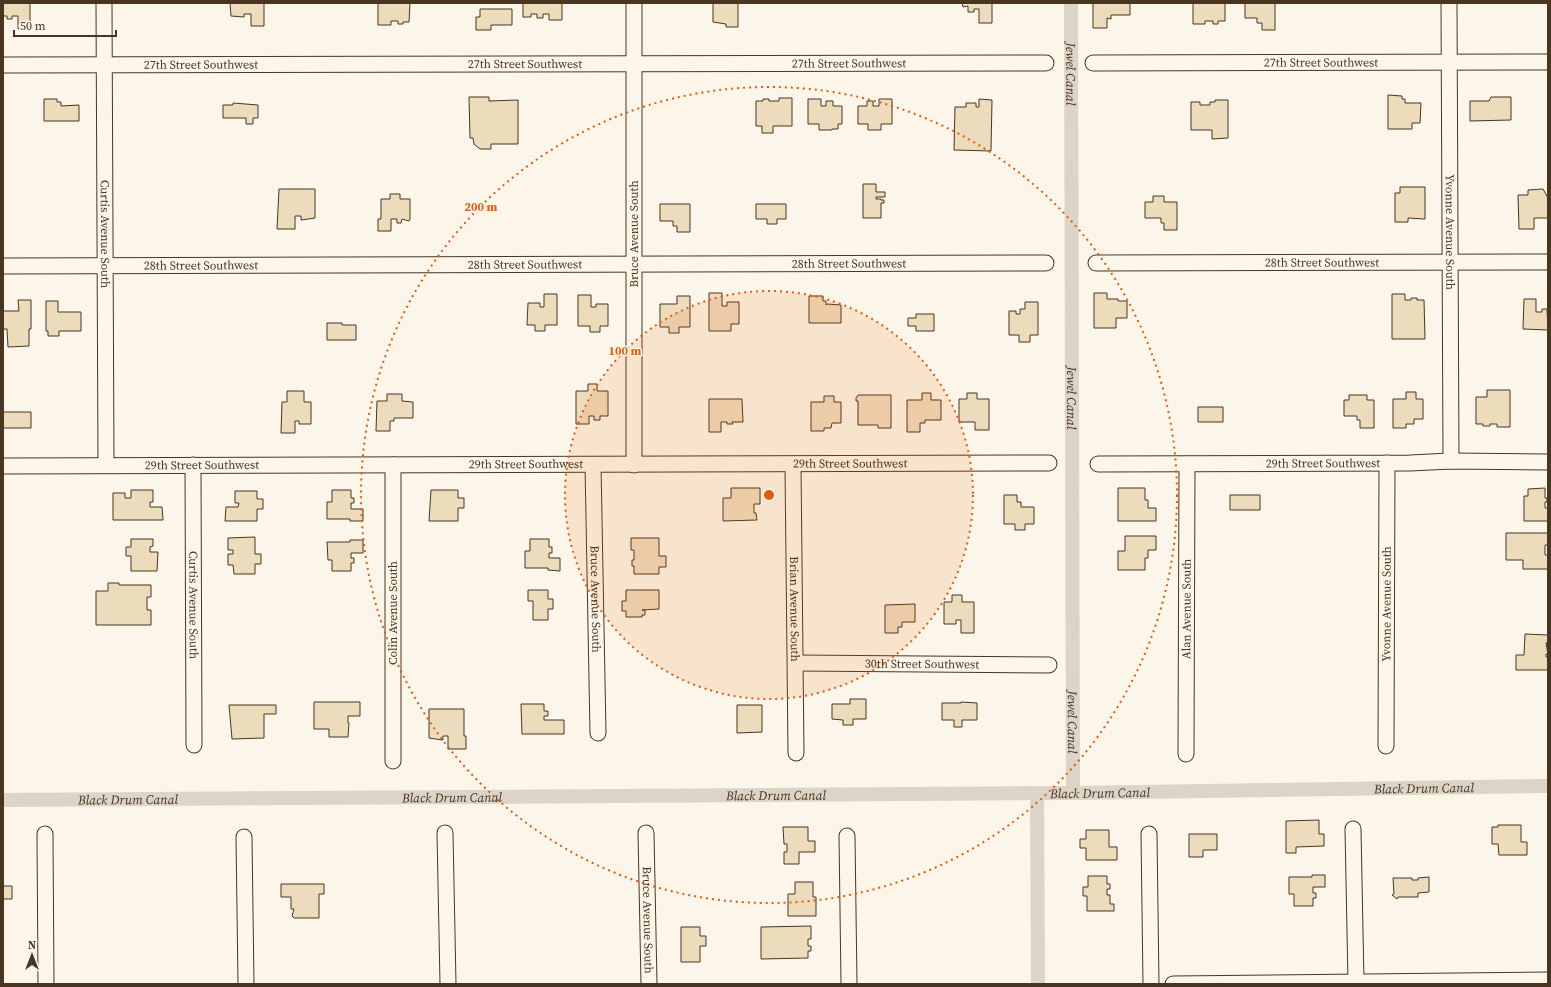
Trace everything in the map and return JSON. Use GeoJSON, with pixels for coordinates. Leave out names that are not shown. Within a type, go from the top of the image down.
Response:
{"type":"FeatureCollection","features":[{"type":"Feature","properties":{"kind":"street","name":"Curtis Avenue South"},"geometry":{"type":"LineString","coordinates":[[104,3],[106,465]]}},
{"type":"Feature","properties":{"kind":"street","name":"Bruce Avenue South"},"geometry":{"type":"LineString","coordinates":[[634,3],[634,465]]}},
{"type":"Feature","properties":{"kind":"street","name":"Yvonne Avenue South"},"geometry":{"type":"LineString","coordinates":[[1449,3],[1451,461]]}},
{"type":"Feature","properties":{"kind":"street","name":"27th Street Southwest"},"geometry":{"type":"LineString","coordinates":[[1093,63],[1548,62]]}},
{"type":"Feature","properties":{"kind":"street","name":"27th Street Southwest"},"geometry":{"type":"LineString","coordinates":[[3,65],[1046,63]]}},
{"type":"Feature","properties":{"kind":"street","name":"28th Street Southwest"},"geometry":{"type":"LineString","coordinates":[[1096,263],[1548,262]]}},
{"type":"Feature","properties":{"kind":"street","name":"28th Street Southwest"},"geometry":{"type":"LineString","coordinates":[[3,266],[1046,263]]}},
{"type":"Feature","properties":{"kind":"street","name":"29th Street Southwest"},"geometry":{"type":"LineString","coordinates":[[1098,464],[1387,463],[1451,461],[1548,462]]}},
{"type":"Feature","properties":{"kind":"street","name":"29th Street Southwest"},"geometry":{"type":"LineString","coordinates":[[3,466],[794,465],[1049,463]]}},
{"type":"Feature","properties":{"kind":"street","name":"Yvonne Avenue South"},"geometry":{"type":"LineString","coordinates":[[1386,746],[1387,463]]}},
{"type":"Feature","properties":{"kind":"street","name":"Alan Avenue South"},"geometry":{"type":"LineString","coordinates":[[1186,754],[1187,464]]}},
{"type":"Feature","properties":{"kind":"street","name":"Curtis Avenue South"},"geometry":{"type":"LineString","coordinates":[[193,465],[194,745]]}},
{"type":"Feature","properties":{"kind":"street","name":"Colin Avenue South"},"geometry":{"type":"LineString","coordinates":[[393,761],[394,465]]}},
{"type":"Feature","properties":{"kind":"street","name":"Bruce Avenue South"},"geometry":{"type":"LineString","coordinates":[[593,465],[598,733]]}},
{"type":"Feature","properties":{"kind":"street","name":"Brian Avenue South"},"geometry":{"type":"LineString","coordinates":[[794,465],[796,753]]}},
{"type":"Feature","properties":{"kind":"street","name":"30th Street Southwest"},"geometry":{"type":"LineString","coordinates":[[796,663],[1049,664]]}},
{"type":"Feature","properties":{"kind":"street"},"geometry":{"type":"LineString","coordinates":[[1353,829],[1356,982]]}},
{"type":"Feature","properties":{"kind":"street"},"geometry":{"type":"LineString","coordinates":[[445,833],[448,984]]}},
{"type":"Feature","properties":{"kind":"street","name":"Bruce Avenue South"},"geometry":{"type":"LineString","coordinates":[[646,833],[649,984]]}},
{"type":"Feature","properties":{"kind":"street"},"geometry":{"type":"LineString","coordinates":[[45,834],[46,984]]}},
{"type":"Feature","properties":{"kind":"street"},"geometry":{"type":"LineString","coordinates":[[1149,834],[1151,984]]}},
{"type":"Feature","properties":{"kind":"street"},"geometry":{"type":"LineString","coordinates":[[847,836],[849,984]]}},
{"type":"Feature","properties":{"kind":"street"},"geometry":{"type":"LineString","coordinates":[[244,837],[246,984]]}},
{"type":"Feature","properties":{"kind":"street"},"geometry":{"type":"LineString","coordinates":[[1173,984],[1548,980]]}},
{"type":"Feature","properties":{"kind":"building"},"geometry":{"type":"Polygon","coordinates":[[[3,3],[30,3],[30,29],[18,29],[18,16],[12,16],[12,19],[7,19],[7,16],[3,16],[3,3]]]}},
{"type":"Feature","properties":{"kind":"building"},"geometry":{"type":"Polygon","coordinates":[[[230,3],[264,3],[264,26],[251,26],[251,14],[244,14],[244,17],[231,16],[230,3]]]}},
{"type":"Feature","properties":{"kind":"building"},"geometry":{"type":"Polygon","coordinates":[[[378,3],[410,3],[409,22],[398,24],[398,21],[391,21],[391,25],[378,25],[378,3]]]}},
{"type":"Feature","properties":{"kind":"building"},"geometry":{"type":"Polygon","coordinates":[[[523,3],[562,3],[562,20],[549,20],[549,14],[543,14],[543,18],[537,18],[537,14],[531,14],[531,17],[523,17],[523,3]]]}},
{"type":"Feature","properties":{"kind":"building"},"geometry":{"type":"Polygon","coordinates":[[[713,3],[738,3],[738,27],[726,27],[726,24],[713,22],[713,3]]]}},
{"type":"Feature","properties":{"kind":"building"},"geometry":{"type":"Polygon","coordinates":[[[962,3],[992,3],[992,23],[979,23],[979,9],[974,9],[974,12],[968,12],[968,6],[963,7],[962,3]]]}},
{"type":"Feature","properties":{"kind":"building"},"geometry":{"type":"Polygon","coordinates":[[[1093,3],[1130,3],[1130,15],[1111,15],[1111,19],[1107,18],[1107,28],[1093,28],[1093,3]]]}},
{"type":"Feature","properties":{"kind":"building"},"geometry":{"type":"Polygon","coordinates":[[[1193,3],[1225,3],[1225,21],[1218,21],[1218,24],[1213,24],[1213,21],[1205,21],[1205,24],[1193,24],[1193,3]]]}},
{"type":"Feature","properties":{"kind":"building"},"geometry":{"type":"Polygon","coordinates":[[[1245,3],[1275,3],[1275,30],[1262,30],[1262,23],[1257,23],[1257,18],[1245,18],[1245,3]]]}},
{"type":"Feature","properties":{"kind":"building"},"geometry":{"type":"Polygon","coordinates":[[[480,9],[512,9],[512,25],[491,25],[491,30],[476,30],[476,17],[480,17],[480,9]]]}},
{"type":"Feature","properties":{"kind":"building"},"geometry":{"type":"Polygon","coordinates":[[[1388,95],[1402,96],[1402,99],[1405,99],[1405,103],[1421,103],[1420,123],[1412,123],[1412,129],[1388,129],[1388,95]]]}},
{"type":"Feature","properties":{"kind":"building"},"geometry":{"type":"Polygon","coordinates":[[[469,97],[489,97],[489,101],[518,100],[518,144],[491,144],[491,149],[480,149],[474,144],[473,138],[470,138],[469,97]]]}},
{"type":"Feature","properties":{"kind":"building"},"geometry":{"type":"Polygon","coordinates":[[[1491,97],[1511,97],[1511,120],[1470,121],[1470,101],[1489,101],[1491,97]]]}},
{"type":"Feature","properties":{"kind":"building"},"geometry":{"type":"Polygon","coordinates":[[[779,98],[792,98],[792,126],[773,126],[773,133],[762,133],[762,126],[756,126],[756,101],[769,99],[769,101],[779,101],[779,98]]]}},
{"type":"Feature","properties":{"kind":"building"},"geometry":{"type":"Polygon","coordinates":[[[44,99],[57,99],[57,102],[61,102],[61,106],[79,105],[79,121],[44,121],[44,99]]]}},
{"type":"Feature","properties":{"kind":"building"},"geometry":{"type":"Polygon","coordinates":[[[808,99],[821,99],[821,106],[826,106],[826,101],[833,101],[833,106],[842,106],[842,124],[838,124],[838,129],[819,130],[819,124],[808,124],[808,99]]]}},
{"type":"Feature","properties":{"kind":"building"},"geometry":{"type":"Polygon","coordinates":[[[879,99],[892,99],[892,124],[881,124],[881,130],[868,130],[868,124],[858,124],[858,106],[867,106],[867,101],[873,101],[873,106],[879,106],[879,99]]]}},
{"type":"Feature","properties":{"kind":"building"},"geometry":{"type":"Polygon","coordinates":[[[979,99],[992,100],[991,151],[954,150],[955,107],[966,107],[966,103],[976,103],[976,107],[979,107],[979,99]]]}},
{"type":"Feature","properties":{"kind":"building"},"geometry":{"type":"Polygon","coordinates":[[[1215,100],[1228,100],[1228,138],[1212,139],[1212,130],[1191,130],[1191,102],[1200,102],[1200,105],[1210,105],[1210,102],[1215,102],[1215,100]]]}},
{"type":"Feature","properties":{"kind":"building"},"geometry":{"type":"Polygon","coordinates":[[[233,103],[258,105],[258,118],[253,118],[253,124],[246,124],[246,118],[223,118],[223,105],[233,105],[233,103]]]}},
{"type":"Feature","properties":{"kind":"building"},"geometry":{"type":"Polygon","coordinates":[[[863,184],[876,184],[876,192],[885,192],[885,197],[876,197],[876,199],[884,200],[884,203],[881,203],[881,218],[863,218],[863,184]]]}},
{"type":"Feature","properties":{"kind":"building"},"geometry":{"type":"Polygon","coordinates":[[[1400,187],[1425,187],[1425,219],[1408,218],[1408,222],[1395,222],[1395,193],[1400,193],[1400,187]]]}},
{"type":"Feature","properties":{"kind":"building"},"geometry":{"type":"Polygon","coordinates":[[[279,189],[315,189],[315,218],[301,220],[301,216],[295,216],[295,229],[277,229],[279,189]]]}},
{"type":"Feature","properties":{"kind":"building"},"geometry":{"type":"Polygon","coordinates":[[[1543,189],[1548,198],[1548,218],[1534,218],[1534,229],[1519,229],[1518,195],[1528,195],[1528,190],[1543,189]]]}},
{"type":"Feature","properties":{"kind":"building"},"geometry":{"type":"Polygon","coordinates":[[[390,194],[400,194],[400,199],[410,199],[410,219],[409,221],[402,219],[401,223],[397,223],[397,219],[391,219],[391,231],[378,231],[378,219],[381,219],[381,199],[390,199],[390,194]]]}},
{"type":"Feature","properties":{"kind":"building"},"geometry":{"type":"Polygon","coordinates":[[[1153,196],[1164,196],[1164,202],[1177,202],[1177,230],[1164,230],[1164,223],[1161,223],[1161,218],[1145,218],[1145,202],[1153,202],[1153,196]]]}},
{"type":"Feature","properties":{"kind":"building"},"geometry":{"type":"Polygon","coordinates":[[[660,204],[690,204],[690,232],[677,232],[677,226],[673,226],[673,221],[660,221],[660,204]]]}},
{"type":"Feature","properties":{"kind":"building"},"geometry":{"type":"Polygon","coordinates":[[[756,204],[786,204],[786,219],[777,219],[777,224],[767,224],[767,219],[756,219],[756,204]]]}},
{"type":"Feature","properties":{"kind":"building"},"geometry":{"type":"Polygon","coordinates":[[[709,293],[722,293],[722,306],[727,306],[727,302],[739,302],[739,324],[731,324],[731,331],[709,331],[709,293]]]}},
{"type":"Feature","properties":{"kind":"building"},"geometry":{"type":"Polygon","coordinates":[[[1094,293],[1107,293],[1107,299],[1127,301],[1127,318],[1116,318],[1116,328],[1094,328],[1094,293]]]}},
{"type":"Feature","properties":{"kind":"building"},"geometry":{"type":"Polygon","coordinates":[[[544,294],[557,294],[557,325],[545,325],[545,331],[535,331],[535,325],[527,325],[528,303],[540,303],[540,307],[544,307],[544,294]]]}},
{"type":"Feature","properties":{"kind":"building"},"geometry":{"type":"Polygon","coordinates":[[[1392,294],[1405,294],[1405,300],[1417,298],[1417,300],[1424,300],[1425,339],[1392,339],[1392,294]]]}},
{"type":"Feature","properties":{"kind":"building"},"geometry":{"type":"Polygon","coordinates":[[[578,295],[591,295],[591,307],[596,307],[596,304],[608,304],[608,326],[600,326],[600,332],[590,332],[590,326],[578,326],[578,295]]]}},
{"type":"Feature","properties":{"kind":"building"},"geometry":{"type":"Polygon","coordinates":[[[677,296],[690,296],[690,327],[679,327],[679,333],[669,333],[669,327],[660,327],[660,304],[677,304],[677,296]]]}},
{"type":"Feature","properties":{"kind":"building"},"geometry":{"type":"Polygon","coordinates":[[[809,296],[823,296],[823,301],[826,301],[826,305],[841,305],[841,323],[809,323],[809,296]]]}},
{"type":"Feature","properties":{"kind":"building"},"geometry":{"type":"Polygon","coordinates":[[[1524,299],[1536,299],[1536,312],[1542,312],[1542,309],[1547,309],[1548,330],[1523,329],[1524,299]]]}},
{"type":"Feature","properties":{"kind":"building"},"geometry":{"type":"Polygon","coordinates":[[[18,300],[31,300],[31,329],[29,329],[29,346],[8,347],[7,329],[3,329],[3,311],[19,311],[18,300]]]}},
{"type":"Feature","properties":{"kind":"building"},"geometry":{"type":"Polygon","coordinates":[[[46,301],[58,301],[58,312],[81,312],[81,331],[59,331],[59,336],[48,336],[48,331],[46,331],[46,301]]]}},
{"type":"Feature","properties":{"kind":"building"},"geometry":{"type":"Polygon","coordinates":[[[1025,302],[1038,302],[1038,335],[1030,335],[1030,342],[1019,342],[1019,335],[1009,335],[1009,311],[1016,311],[1016,314],[1020,314],[1020,309],[1025,309],[1025,302]]]}},
{"type":"Feature","properties":{"kind":"building"},"geometry":{"type":"Polygon","coordinates":[[[916,314],[934,314],[934,331],[916,331],[916,326],[908,326],[908,318],[916,318],[916,314]]]}},
{"type":"Feature","properties":{"kind":"building"},"geometry":{"type":"Polygon","coordinates":[[[327,323],[356,325],[356,340],[327,340],[327,323]]]}},
{"type":"Feature","properties":{"kind":"building"},"geometry":{"type":"Polygon","coordinates":[[[588,384],[597,384],[597,391],[608,391],[608,416],[600,416],[600,420],[594,420],[594,416],[589,416],[589,424],[576,424],[576,391],[588,391],[588,384]]]}},
{"type":"Feature","properties":{"kind":"building"},"geometry":{"type":"Polygon","coordinates":[[[1487,390],[1510,390],[1510,427],[1497,427],[1497,424],[1483,426],[1483,424],[1476,424],[1476,397],[1487,397],[1487,390]]]}},
{"type":"Feature","properties":{"kind":"building"},"geometry":{"type":"Polygon","coordinates":[[[287,391],[304,391],[304,402],[311,402],[311,424],[299,424],[299,421],[295,421],[295,433],[281,433],[282,402],[287,402],[287,391]]]}},
{"type":"Feature","properties":{"kind":"building"},"geometry":{"type":"Polygon","coordinates":[[[1406,392],[1416,392],[1416,399],[1423,399],[1423,419],[1414,419],[1414,424],[1406,424],[1406,428],[1393,428],[1393,399],[1406,399],[1406,392]]]}},
{"type":"Feature","properties":{"kind":"building"},"geometry":{"type":"Polygon","coordinates":[[[922,393],[931,393],[931,400],[941,400],[941,420],[925,420],[925,423],[920,423],[920,432],[907,432],[907,400],[922,400],[922,393]]]}},
{"type":"Feature","properties":{"kind":"building"},"geometry":{"type":"Polygon","coordinates":[[[967,393],[977,393],[977,399],[989,399],[989,430],[975,430],[975,422],[959,422],[959,399],[967,399],[967,393]]]}},
{"type":"Feature","properties":{"kind":"building"},"geometry":{"type":"Polygon","coordinates":[[[387,394],[402,394],[402,401],[413,402],[413,418],[394,418],[394,421],[390,421],[390,431],[376,431],[377,401],[387,401],[387,394]]]}},
{"type":"Feature","properties":{"kind":"building"},"geometry":{"type":"Polygon","coordinates":[[[858,395],[891,395],[891,428],[878,428],[878,425],[858,425],[858,401],[856,401],[856,398],[858,395]]]}},
{"type":"Feature","properties":{"kind":"building"},"geometry":{"type":"Polygon","coordinates":[[[1349,395],[1367,395],[1367,400],[1374,400],[1374,428],[1360,428],[1360,420],[1357,420],[1357,416],[1344,416],[1344,400],[1349,400],[1349,395]]]}},
{"type":"Feature","properties":{"kind":"building"},"geometry":{"type":"Polygon","coordinates":[[[824,396],[834,396],[834,402],[841,402],[841,423],[832,423],[831,428],[824,428],[824,431],[811,431],[811,402],[824,402],[824,396]]]}},
{"type":"Feature","properties":{"kind":"building"},"geometry":{"type":"Polygon","coordinates":[[[709,399],[742,399],[743,422],[732,422],[733,424],[727,424],[727,422],[721,422],[721,432],[709,432],[709,399]]]}},
{"type":"Feature","properties":{"kind":"building"},"geometry":{"type":"Polygon","coordinates":[[[1198,407],[1223,407],[1223,422],[1198,422],[1198,407]]]}},
{"type":"Feature","properties":{"kind":"building"},"geometry":{"type":"Polygon","coordinates":[[[3,412],[31,412],[31,428],[3,428],[3,412]]]}},
{"type":"Feature","properties":{"kind":"building"},"geometry":{"type":"Polygon","coordinates":[[[731,488],[760,488],[760,504],[754,504],[754,513],[756,513],[757,520],[723,521],[723,498],[731,498],[731,488]]]}},
{"type":"Feature","properties":{"kind":"building"},"geometry":{"type":"Polygon","coordinates":[[[1118,488],[1145,488],[1145,500],[1148,500],[1148,508],[1156,508],[1156,521],[1118,521],[1118,488]]]}},
{"type":"Feature","properties":{"kind":"building"},"geometry":{"type":"Polygon","coordinates":[[[1545,488],[1545,498],[1547,498],[1547,502],[1545,502],[1545,508],[1548,508],[1548,521],[1524,521],[1524,496],[1528,496],[1528,489],[1545,488]]]}},
{"type":"Feature","properties":{"kind":"building"},"geometry":{"type":"Polygon","coordinates":[[[131,490],[153,490],[153,502],[150,502],[150,507],[162,507],[163,520],[113,520],[113,493],[125,493],[125,498],[131,498],[131,490]]]}},
{"type":"Feature","properties":{"kind":"building"},"geometry":{"type":"Polygon","coordinates":[[[332,490],[351,490],[351,498],[354,498],[354,503],[351,503],[351,509],[363,509],[363,521],[350,521],[350,519],[327,519],[327,502],[332,502],[332,490]]]}},
{"type":"Feature","properties":{"kind":"building"},"geometry":{"type":"Polygon","coordinates":[[[431,490],[458,490],[458,498],[464,498],[464,508],[458,508],[458,521],[429,521],[431,490]]]}},
{"type":"Feature","properties":{"kind":"building"},"geometry":{"type":"Polygon","coordinates":[[[235,491],[257,491],[257,499],[263,499],[263,509],[257,509],[257,521],[225,521],[226,507],[238,507],[239,503],[235,503],[235,491]]]}},
{"type":"Feature","properties":{"kind":"building"},"geometry":{"type":"Polygon","coordinates":[[[1004,495],[1017,495],[1017,502],[1021,502],[1021,507],[1034,507],[1034,524],[1025,524],[1025,530],[1015,530],[1015,524],[1004,524],[1004,495]]]}},
{"type":"Feature","properties":{"kind":"building"},"geometry":{"type":"Polygon","coordinates":[[[1230,495],[1260,495],[1260,510],[1230,510],[1230,495]]]}},
{"type":"Feature","properties":{"kind":"building"},"geometry":{"type":"Polygon","coordinates":[[[1506,533],[1548,533],[1548,545],[1545,545],[1545,555],[1548,555],[1548,569],[1523,569],[1523,560],[1506,560],[1506,533]]]}},
{"type":"Feature","properties":{"kind":"building"},"geometry":{"type":"Polygon","coordinates":[[[1125,536],[1156,536],[1156,550],[1148,550],[1148,558],[1145,558],[1145,570],[1118,570],[1118,551],[1125,551],[1125,536]]]}},
{"type":"Feature","properties":{"kind":"building"},"geometry":{"type":"Polygon","coordinates":[[[255,537],[255,554],[261,554],[261,564],[255,564],[255,574],[234,574],[233,565],[228,565],[228,554],[233,554],[233,550],[228,550],[228,538],[255,537]]]}},
{"type":"Feature","properties":{"kind":"building"},"geometry":{"type":"Polygon","coordinates":[[[631,538],[659,538],[659,556],[666,556],[666,567],[659,567],[659,574],[634,574],[632,560],[634,560],[634,550],[631,550],[631,538]]]}},
{"type":"Feature","properties":{"kind":"building"},"geometry":{"type":"Polygon","coordinates":[[[131,539],[153,539],[153,546],[150,547],[150,552],[158,552],[157,571],[131,571],[131,556],[126,556],[126,547],[131,547],[131,539]]]}},
{"type":"Feature","properties":{"kind":"building"},"geometry":{"type":"Polygon","coordinates":[[[530,539],[549,539],[549,547],[552,547],[552,553],[549,553],[549,558],[560,558],[560,571],[548,570],[548,568],[525,568],[525,551],[530,551],[530,539]]]}},
{"type":"Feature","properties":{"kind":"building"},"geometry":{"type":"Polygon","coordinates":[[[350,540],[363,540],[363,553],[351,553],[351,558],[354,558],[354,563],[351,563],[351,571],[332,571],[332,560],[328,560],[327,542],[350,542],[350,540]]]}},
{"type":"Feature","properties":{"kind":"building"},"geometry":{"type":"Polygon","coordinates":[[[108,583],[119,583],[119,585],[151,585],[151,597],[147,597],[147,610],[151,610],[151,625],[96,625],[96,591],[108,591],[108,583]]]}},
{"type":"Feature","properties":{"kind":"building"},"geometry":{"type":"Polygon","coordinates":[[[528,590],[548,590],[548,599],[553,599],[553,609],[548,609],[548,620],[533,620],[533,601],[528,601],[528,590]]]}},
{"type":"Feature","properties":{"kind":"building"},"geometry":{"type":"Polygon","coordinates":[[[626,590],[659,590],[659,609],[642,610],[645,610],[645,615],[642,615],[642,617],[626,617],[626,611],[622,611],[622,601],[626,601],[626,590]]]}},
{"type":"Feature","properties":{"kind":"building"},"geometry":{"type":"Polygon","coordinates":[[[952,595],[962,595],[962,602],[974,602],[974,633],[961,633],[961,620],[956,620],[956,624],[944,624],[944,602],[952,602],[952,595]]]}},
{"type":"Feature","properties":{"kind":"building"},"geometry":{"type":"Polygon","coordinates":[[[915,604],[915,622],[902,622],[902,627],[898,627],[898,633],[885,633],[885,605],[915,604]]]}},
{"type":"Feature","properties":{"kind":"building"},"geometry":{"type":"Polygon","coordinates":[[[1525,634],[1548,635],[1548,643],[1546,643],[1548,654],[1546,654],[1546,657],[1548,657],[1548,670],[1516,670],[1516,655],[1524,655],[1525,634]]]}},
{"type":"Feature","properties":{"kind":"building"},"geometry":{"type":"Polygon","coordinates":[[[850,699],[866,699],[866,719],[853,719],[853,725],[843,725],[843,720],[832,719],[832,704],[850,704],[850,699]]]}},
{"type":"Feature","properties":{"kind":"building"},"geometry":{"type":"Polygon","coordinates":[[[314,702],[360,702],[360,716],[348,716],[348,737],[329,737],[329,729],[314,729],[314,702]]]}},
{"type":"Feature","properties":{"kind":"building"},"geometry":{"type":"Polygon","coordinates":[[[942,703],[977,703],[977,720],[962,720],[962,727],[954,727],[954,720],[942,720],[942,703]]]}},
{"type":"Feature","properties":{"kind":"building"},"geometry":{"type":"Polygon","coordinates":[[[521,704],[544,704],[544,711],[548,711],[548,716],[544,716],[544,720],[564,720],[564,734],[522,734],[521,704]]]}},
{"type":"Feature","properties":{"kind":"building"},"geometry":{"type":"Polygon","coordinates":[[[229,705],[276,705],[276,714],[264,714],[264,738],[232,739],[229,705]]]}},
{"type":"Feature","properties":{"kind":"building"},"geometry":{"type":"Polygon","coordinates":[[[737,705],[762,705],[762,732],[737,733],[737,705]]]}},
{"type":"Feature","properties":{"kind":"building"},"geometry":{"type":"Polygon","coordinates":[[[429,709],[464,709],[464,736],[466,736],[466,749],[448,749],[448,736],[443,736],[443,740],[429,738],[429,709]]]}},
{"type":"Feature","properties":{"kind":"building"},"geometry":{"type":"Polygon","coordinates":[[[1319,820],[1319,834],[1324,834],[1324,846],[1296,847],[1296,853],[1286,853],[1286,821],[1319,820]]]}},
{"type":"Feature","properties":{"kind":"building"},"geometry":{"type":"Polygon","coordinates":[[[1498,825],[1521,825],[1521,842],[1527,842],[1527,855],[1499,855],[1498,844],[1492,844],[1492,827],[1498,827],[1498,825]]]}},
{"type":"Feature","properties":{"kind":"building"},"geometry":{"type":"Polygon","coordinates":[[[783,827],[808,827],[808,841],[815,841],[815,852],[799,852],[799,864],[784,864],[784,852],[787,852],[787,844],[784,844],[783,827]]]}},
{"type":"Feature","properties":{"kind":"building"},"geometry":{"type":"Polygon","coordinates":[[[1086,830],[1109,830],[1109,847],[1117,847],[1117,860],[1086,860],[1086,848],[1080,848],[1080,839],[1086,839],[1086,830]]]}},
{"type":"Feature","properties":{"kind":"building"},"geometry":{"type":"Polygon","coordinates":[[[1189,834],[1217,834],[1217,850],[1203,850],[1203,857],[1189,857],[1189,834]]]}},
{"type":"Feature","properties":{"kind":"building"},"geometry":{"type":"Polygon","coordinates":[[[1312,875],[1325,875],[1325,887],[1313,887],[1313,893],[1316,893],[1316,898],[1313,898],[1313,906],[1294,906],[1294,894],[1289,894],[1289,877],[1312,877],[1312,875]]]}},
{"type":"Feature","properties":{"kind":"building"},"geometry":{"type":"Polygon","coordinates":[[[1088,876],[1107,876],[1107,884],[1110,884],[1110,889],[1107,889],[1107,895],[1110,895],[1110,904],[1114,904],[1114,911],[1087,911],[1087,896],[1083,896],[1083,887],[1088,887],[1088,876]]]}},
{"type":"Feature","properties":{"kind":"building"},"geometry":{"type":"Polygon","coordinates":[[[1429,877],[1429,892],[1418,893],[1418,897],[1398,897],[1397,899],[1392,895],[1394,894],[1393,878],[1412,878],[1412,880],[1418,880],[1418,878],[1429,877]]]}},
{"type":"Feature","properties":{"kind":"building"},"geometry":{"type":"Polygon","coordinates":[[[795,882],[813,882],[813,897],[816,897],[816,916],[788,916],[788,894],[795,894],[795,882]]]}},
{"type":"Feature","properties":{"kind":"building"},"geometry":{"type":"Polygon","coordinates":[[[281,884],[324,884],[324,894],[319,894],[319,918],[294,918],[292,916],[294,909],[291,909],[291,897],[281,897],[281,884]]]}},
{"type":"Feature","properties":{"kind":"building"},"geometry":{"type":"Polygon","coordinates":[[[3,886],[12,886],[12,899],[3,899],[3,886]]]}},
{"type":"Feature","properties":{"kind":"building"},"geometry":{"type":"Polygon","coordinates":[[[811,926],[811,939],[808,939],[808,946],[811,946],[811,951],[808,951],[808,958],[761,959],[761,927],[811,926]]]}},
{"type":"Feature","properties":{"kind":"building"},"geometry":{"type":"Polygon","coordinates":[[[681,927],[700,927],[700,936],[706,936],[706,946],[700,946],[700,962],[681,962],[681,927]]]}},
{"type":"Feature","properties":{"kind":"waterway","name":"Jewel Canal"},"geometry":{"type":"LineString","coordinates":[[1071,3],[1073,793]]}},
{"type":"Feature","properties":{"kind":"waterway","name":"Black Drum Canal"},"geometry":{"type":"LineString","coordinates":[[3,800],[1073,793],[1548,786]]}},
{"type":"Feature","properties":{"kind":"waterway","name":"Jewel Canal"},"geometry":{"type":"LineString","coordinates":[[1037,793],[1038,984]]}}]}
